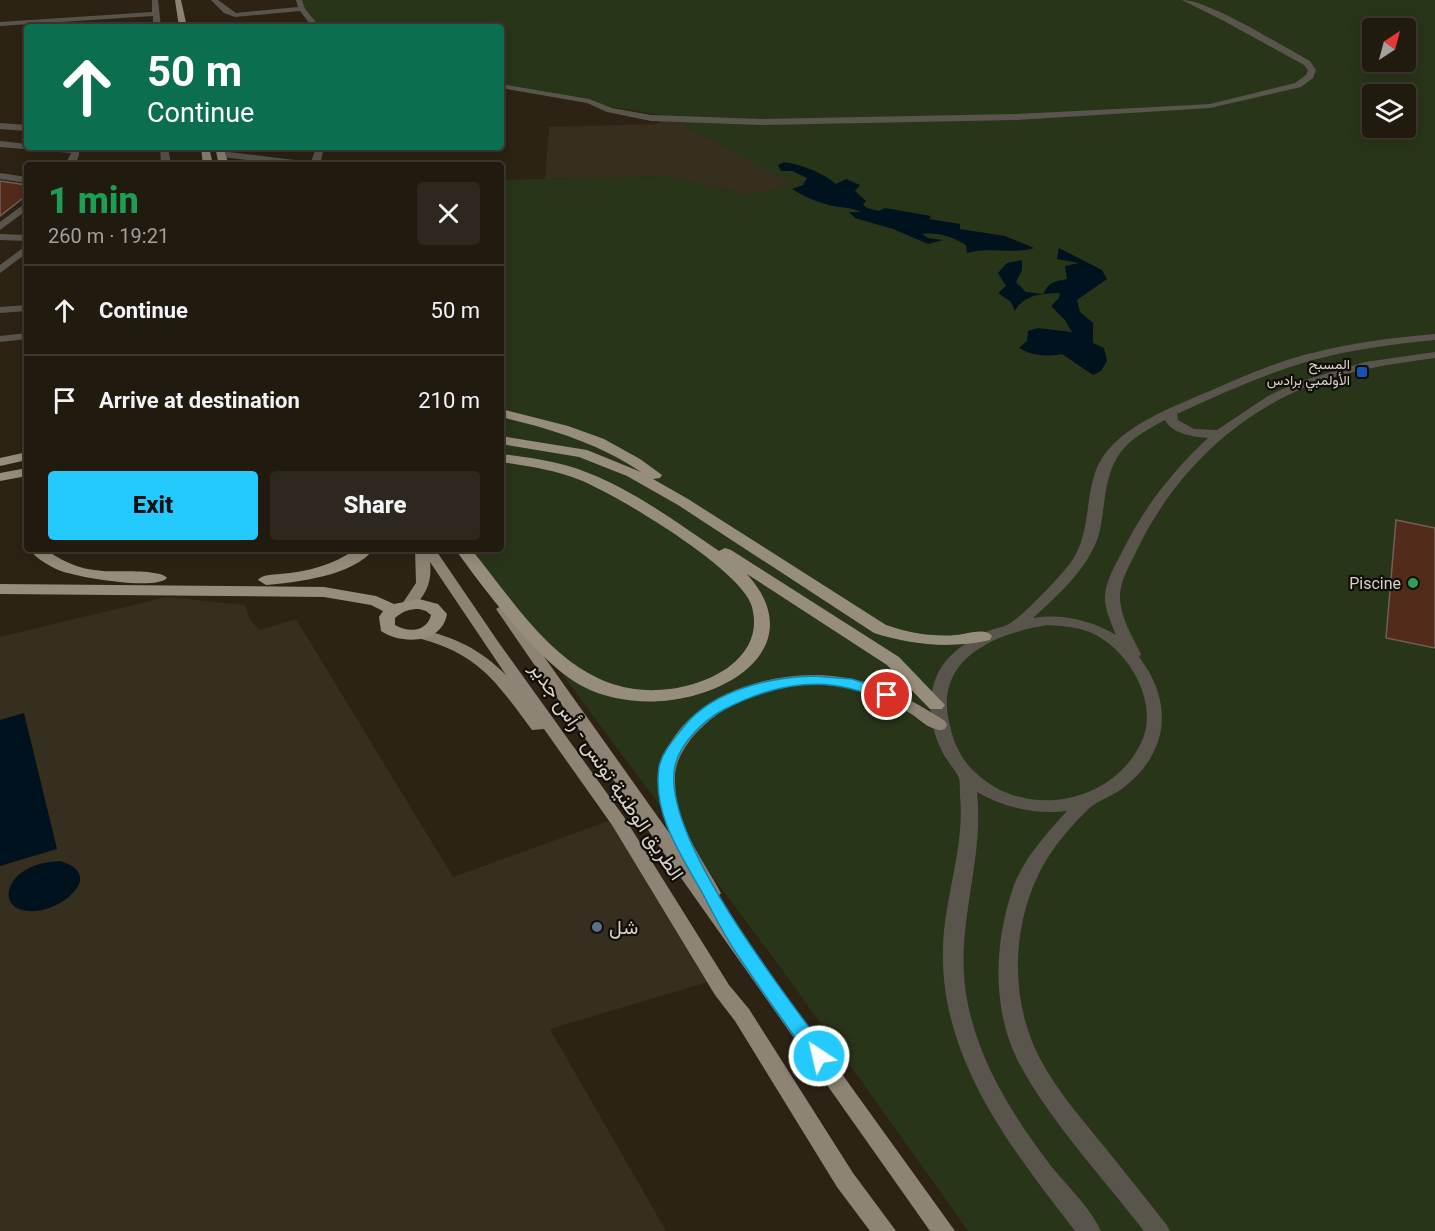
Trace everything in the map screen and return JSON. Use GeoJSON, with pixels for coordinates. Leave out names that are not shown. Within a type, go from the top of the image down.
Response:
{"type":"FeatureCollection","features":[{"type":"Feature","properties":{"kind":"highway"},"geometry":{"type":"LineString","coordinates":[[504,414],[569,429],[616,449],[665,482],[734,536]]}},
{"type":"Feature","properties":{"kind":"highway"},"geometry":{"type":"LineString","coordinates":[[504,440],[562,448],[607,462],[651,483],[880,629],[932,642],[984,636]]}},
{"type":"Feature","properties":{"kind":"highway"},"geometry":{"type":"LineString","coordinates":[[504,452],[541,457],[577,466],[636,495],[893,661],[936,705]]}},
{"type":"Feature","properties":{"kind":"highway"},"geometry":{"type":"LineString","coordinates":[[0,464],[24,457]]}},
{"type":"Feature","properties":{"kind":"highway"},"geometry":{"type":"LineString","coordinates":[[464,552],[549,656],[584,681],[600,688],[638,695],[679,694],[693,690],[712,684],[742,666],[752,656],[760,642],[763,619],[751,588],[695,542],[589,478],[554,467],[504,459]]}},
{"type":"Feature","properties":{"kind":"highway"},"geometry":{"type":"LineString","coordinates":[[0,464],[24,461]]}},
{"type":"Feature","properties":{"kind":"highway"},"geometry":{"type":"LineString","coordinates":[[0,477],[24,473]]}},
{"type":"Feature","properties":{"kind":"highway"},"geometry":{"type":"LineString","coordinates":[[40,552],[57,564],[100,575],[233,581],[290,579],[313,574],[344,563],[361,552]]}},
{"type":"Feature","properties":{"kind":"highway"},"geometry":{"type":"LineString","coordinates":[[0,589],[324,592],[401,607],[428,606],[439,614],[436,626],[419,634],[401,635],[389,629],[386,620],[401,607]]}},
{"type":"Feature","properties":{"kind":"main road"},"geometry":{"type":"LineString","coordinates":[[178,0],[182,24]]}},
{"type":"Feature","properties":{"kind":"main road"},"geometry":{"type":"LineString","coordinates":[[401,607],[421,591],[425,579],[422,552]]}},
{"type":"Feature","properties":{"kind":"main road","name":"الطريق الوطنية تونس - رأس جدير"},"geometry":{"type":"LineString","coordinates":[[430,552],[618,821],[722,990],[742,1015],[845,1180],[884,1231]]}},
{"type":"Feature","properties":{"kind":"main road","name":"الطريق الوطنية تونس - رأس جدير"},"geometry":{"type":"LineString","coordinates":[[464,552],[632,795],[943,1231]]}},
{"type":"Feature","properties":{"kind":"main road"},"geometry":{"type":"LineString","coordinates":[[419,634],[440,636],[474,652],[503,682],[543,733],[573,755]]}},
{"type":"Feature","properties":{"kind":"main road"},"geometry":{"type":"LineString","coordinates":[[744,951],[679,838],[671,815],[666,795],[667,765],[685,734],[710,710],[748,691],[792,681],[813,680],[852,684],[866,688],[910,705],[939,725]]}},
{"type":"Feature","properties":{"kind":"street"},"geometry":{"type":"LineString","coordinates":[[155,0],[157,24]]}},
{"type":"Feature","properties":{"kind":"street"},"geometry":{"type":"LineString","coordinates":[[214,0],[235,15],[300,4]]}},
{"type":"Feature","properties":{"kind":"street"},"geometry":{"type":"LineString","coordinates":[[504,87],[589,101],[610,110],[651,118],[761,122],[1016,117],[1210,106],[1298,85],[1310,76],[1312,70],[1307,63],[1227,19],[1185,0]]}},
{"type":"Feature","properties":{"kind":"street"},"geometry":{"type":"LineString","coordinates":[[252,5],[300,4]]}},
{"type":"Feature","properties":{"kind":"street"},"geometry":{"type":"LineString","coordinates":[[300,4],[314,24]]}},
{"type":"Feature","properties":{"kind":"street"},"geometry":{"type":"LineString","coordinates":[[221,7],[232,6]]}},
{"type":"Feature","properties":{"kind":"street"},"geometry":{"type":"LineString","coordinates":[[0,24],[156,14]]}},
{"type":"Feature","properties":{"kind":"street"},"geometry":{"type":"LineString","coordinates":[[0,126],[24,128]]}},
{"type":"Feature","properties":{"kind":"street"},"geometry":{"type":"LineString","coordinates":[[0,144],[24,146]]}},
{"type":"Feature","properties":{"kind":"street"},"geometry":{"type":"LineString","coordinates":[[220,151],[295,162]]}},
{"type":"Feature","properties":{"kind":"street"},"geometry":{"type":"LineString","coordinates":[[0,176],[24,180]]}},
{"type":"Feature","properties":{"kind":"street"},"geometry":{"type":"LineString","coordinates":[[0,227],[24,207]]}},
{"type":"Feature","properties":{"kind":"street"},"geometry":{"type":"LineString","coordinates":[[0,237],[24,238]]}},
{"type":"Feature","properties":{"kind":"street"},"geometry":{"type":"LineString","coordinates":[[0,270],[24,250]]}},
{"type":"Feature","properties":{"kind":"street"},"geometry":{"type":"LineString","coordinates":[[0,310],[24,307]]}},
{"type":"Feature","properties":{"kind":"street"},"geometry":{"type":"LineString","coordinates":[[0,339],[24,336]]}},
{"type":"Feature","properties":{"kind":"street"},"geometry":{"type":"LineString","coordinates":[[1015,626],[1065,578],[1079,560],[1092,532],[1098,510],[1102,475],[1107,461],[1134,433],[1170,413],[1269,370],[1302,359],[1361,345],[1435,337]]}},
{"type":"Feature","properties":{"kind":"street"},"geometry":{"type":"LineString","coordinates":[[0,349],[24,346]]}},
{"type":"Feature","properties":{"kind":"street"},"geometry":{"type":"LineString","coordinates":[[1138,665],[1120,645],[1100,632],[1082,626],[1047,620],[1015,626],[984,636],[959,654],[948,670],[936,705],[939,725],[948,746],[967,776],[994,795],[1036,808],[1060,808],[1087,801],[1108,792],[1133,770],[1152,739],[1155,716],[1151,696],[1113,601],[1114,590],[1132,546],[1151,509],[1176,477],[1217,434],[1257,406],[1303,384],[1371,364],[1435,356]]}},
{"type":"Feature","properties":{"kind":"street"},"geometry":{"type":"LineString","coordinates":[[1170,413],[1172,422],[1179,428],[1192,433],[1217,434]]}},
{"type":"Feature","properties":{"kind":"street"},"geometry":{"type":"LineString","coordinates":[[967,776],[970,810],[953,965],[960,1022],[974,1063],[994,1104],[1032,1158],[1089,1231]]}},
{"type":"Feature","properties":{"kind":"street"},"geometry":{"type":"LineString","coordinates":[[1087,801],[1049,842],[1024,884],[1008,945],[1009,981],[1015,1023],[1028,1059],[1054,1100],[1158,1231]]}},
{"type":"Feature","properties":{"kind":"shaded area"},"geometry":{"type":"Polygon","coordinates":[[[667,116],[795,184],[749,195],[665,176],[545,179],[549,127],[657,124],[667,116]]]}},
{"type":"Feature","properties":{"kind":"shaded area"},"geometry":{"type":"Polygon","coordinates":[[[166,597],[245,605],[250,620],[260,630],[296,619],[453,877],[611,820],[718,979],[550,1029],[666,1231],[0,1231],[0,637],[166,597]]]}},
{"type":"Feature","properties":{"kind":"green space"},"geometry":{"type":"Polygon","coordinates":[[[296,0],[1435,0],[1435,1231],[968,1231],[786,975],[471,552],[504,552],[504,180],[665,176],[749,195],[794,184],[667,116],[504,89],[504,24],[311,24],[296,0]]]}},
{"type":"Feature","properties":{"kind":"water"},"geometry":{"type":"Polygon","coordinates":[[[784,162],[812,170],[836,184],[846,179],[860,185],[855,191],[866,201],[863,205],[867,208],[879,211],[885,208],[931,216],[929,219],[960,224],[960,229],[1005,236],[1034,248],[967,253],[966,245],[956,240],[940,234],[922,234],[928,238],[943,240],[928,244],[893,229],[855,218],[849,212],[861,212],[857,210],[822,203],[796,192],[792,189],[803,185],[807,178],[792,171],[781,171],[778,165],[784,162]]]}},
{"type":"Feature","properties":{"kind":"water"},"geometry":{"type":"Polygon","coordinates":[[[1059,248],[1102,270],[1107,279],[1077,300],[1080,312],[1093,323],[1093,343],[1104,348],[1107,361],[1101,371],[1093,375],[1062,354],[1040,355],[1019,348],[1027,341],[1028,331],[1038,328],[1072,332],[1065,320],[1051,306],[1059,298],[1060,293],[1028,298],[1015,311],[1011,302],[998,293],[1006,286],[998,273],[1007,263],[1022,260],[1022,270],[1016,282],[1026,292],[1043,294],[1056,281],[1067,279],[1065,266],[1079,263],[1057,259],[1059,248]]]}},
{"type":"Feature","properties":{"kind":"water"},"geometry":{"type":"Polygon","coordinates":[[[24,713],[57,849],[0,866],[0,720],[24,713]]]}},
{"type":"Feature","properties":{"kind":"water"},"geometry":{"type":"Polygon","coordinates":[[[60,861],[74,867],[80,875],[79,884],[64,901],[40,911],[20,909],[10,902],[11,884],[21,873],[35,866],[60,861]]]}},
{"type":"Feature","properties":{"kind":"building"},"geometry":{"type":"Polygon","coordinates":[[[0,181],[24,185],[24,197],[0,216],[0,181]]]}},
{"type":"Feature","properties":{"kind":"building","name":"Piscine"},"geometry":{"type":"Polygon","coordinates":[[[1396,520],[1435,528],[1435,648],[1386,638],[1396,520]]]}},
{"type":"Feature","properties":{"kind":"place","name":"المسبح الأولمبي برادس"},"geometry":{"type":"Point","coordinates":[1362,372]}},
{"type":"Feature","properties":{"kind":"place","name":"Piscine"},"geometry":{"type":"Point","coordinates":[1413,583]}},
{"type":"Feature","properties":{"kind":"place","name":"شل"},"geometry":{"type":"Point","coordinates":[597,927]}},
{"type":"Feature","properties":{"kind":"route"},"geometry":{"type":"LineString","coordinates":[[819,1056],[744,951],[679,838],[666,795],[667,765],[675,748],[696,722],[710,710],[748,691],[792,681],[813,680],[852,684],[887,695]]}}]}
